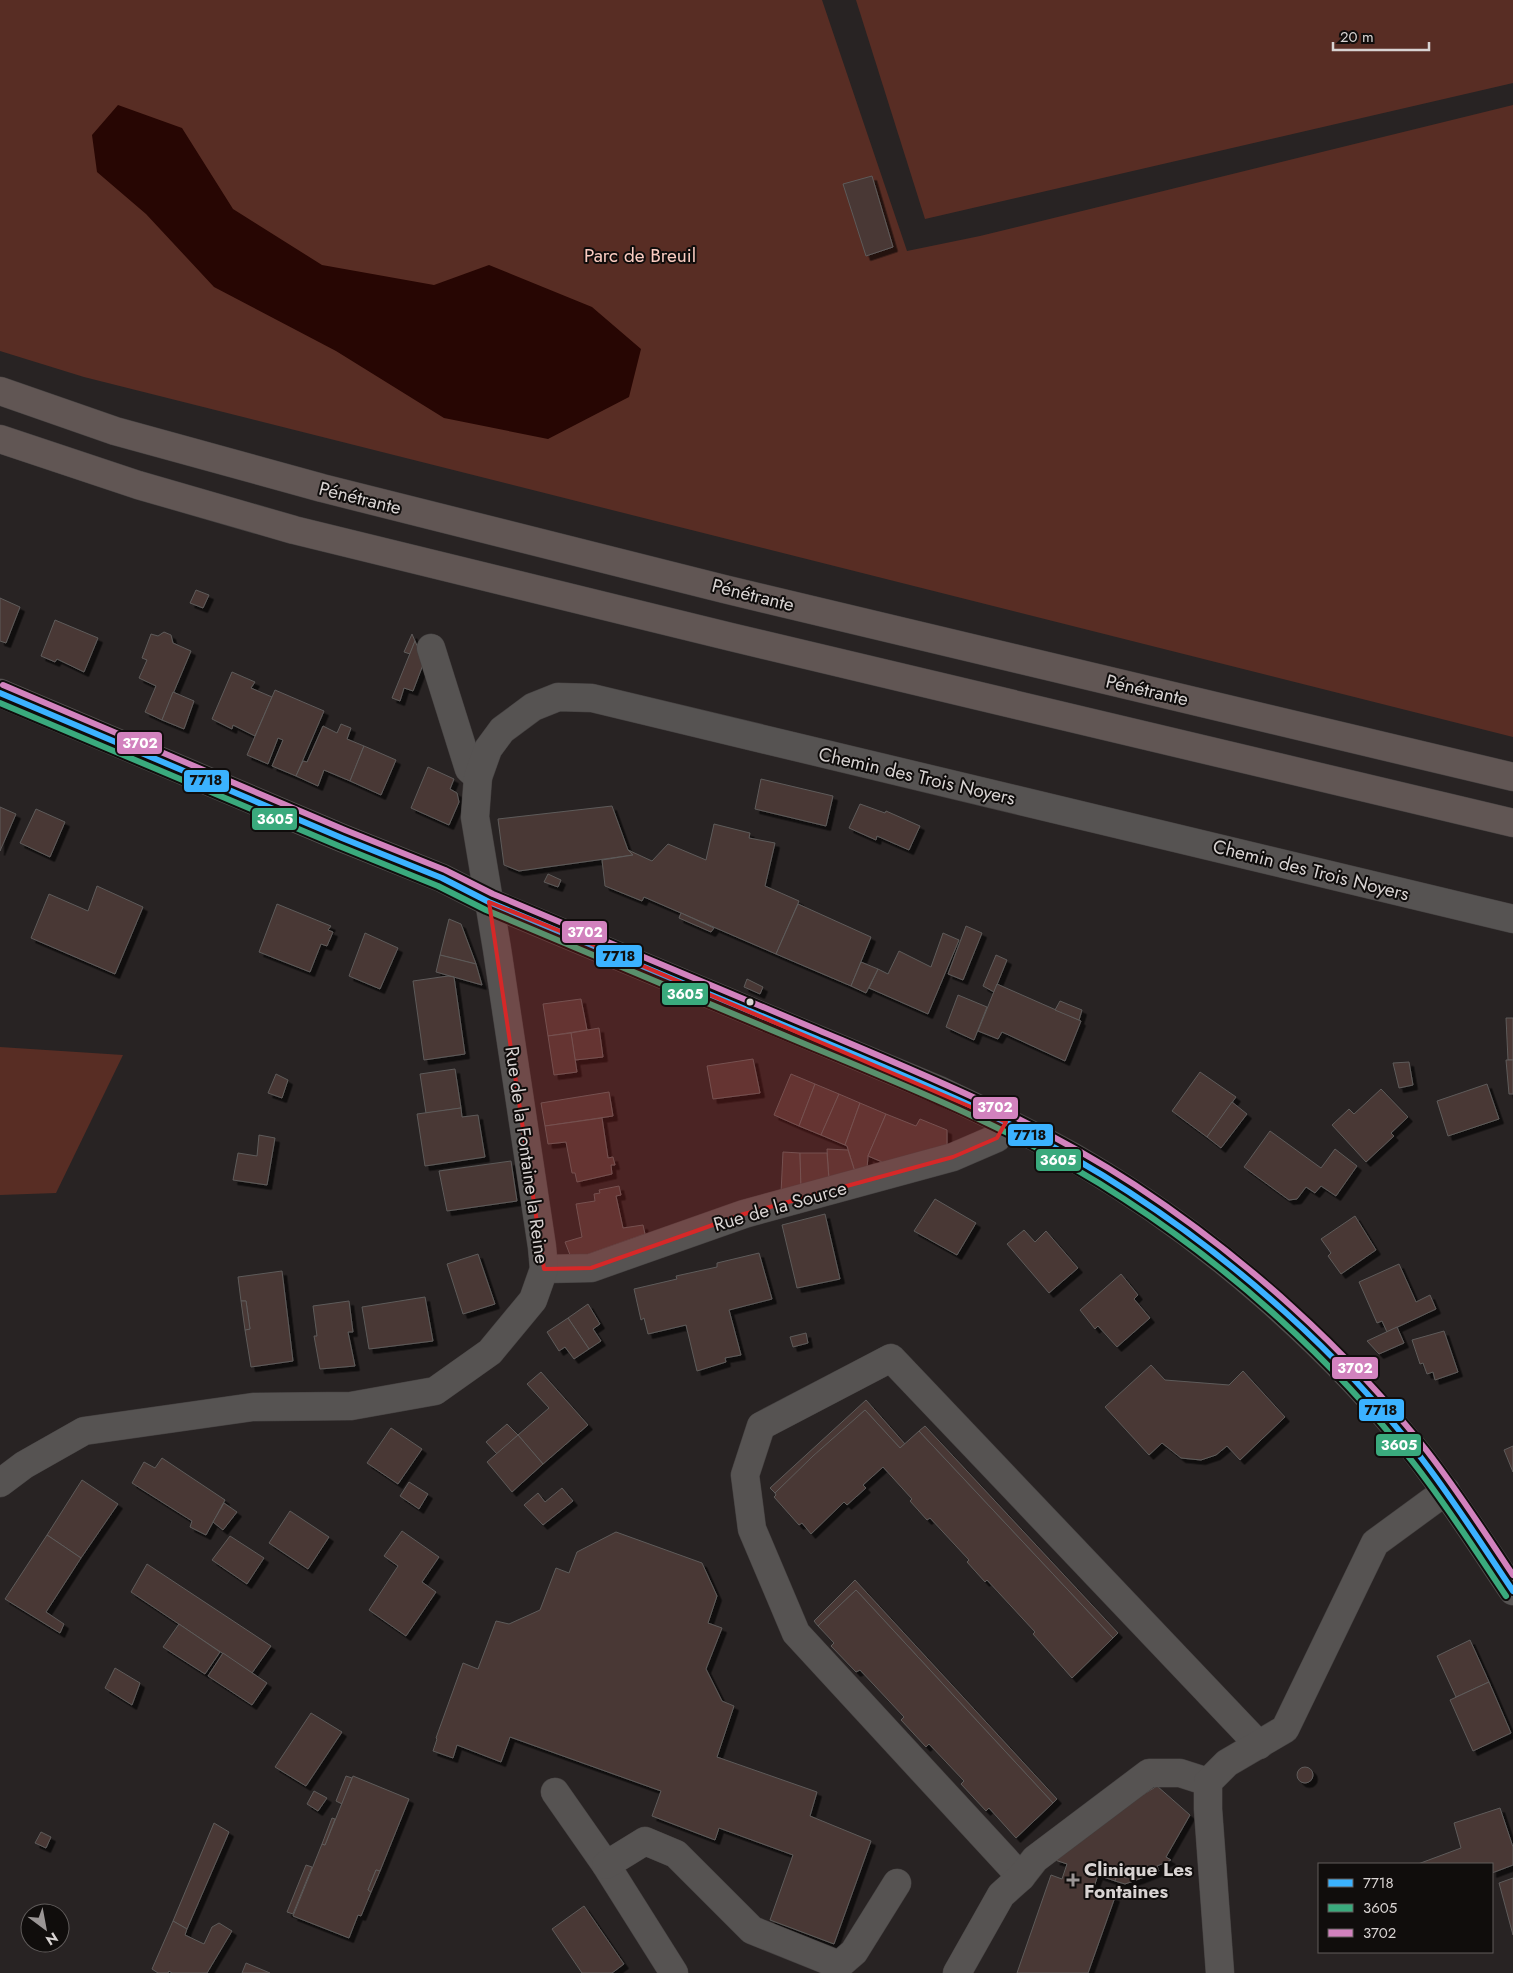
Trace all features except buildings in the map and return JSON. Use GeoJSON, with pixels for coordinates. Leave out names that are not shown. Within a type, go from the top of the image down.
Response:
{"type":"FeatureCollection","features":[{"type":"Feature","properties":{"kind":"main road","name":"Pénétrante"},"geometry":{"type":"LineString","coordinates":[[0,391],[115,431],[322,488],[724,588],[1513,777]]}},
{"type":"Feature","properties":{"kind":"main road"},"geometry":{"type":"LineString","coordinates":[[0,439],[138,485],[294,530],[1513,824]]}},
{"type":"Feature","properties":{"kind":"street"},"geometry":{"type":"LineString","coordinates":[[431,648],[469,769],[478,777]]}},
{"type":"Feature","properties":{"kind":"street"},"geometry":{"type":"LineString","coordinates":[[0,693],[342,838],[442,878],[489,902],[868,1060],[1006,1122],[1083,1163],[1177,1226],[1231,1268],[1290,1318],[1338,1365],[1394,1427],[1446,1491],[1513,1591]]}},
{"type":"Feature","properties":{"kind":"street","name":"Chemin des Trois Noyers"},"geometry":{"type":"LineString","coordinates":[[489,902],[475,818],[478,777],[488,749],[502,730],[533,708],[558,697],[592,698],[1513,919]]}},
{"type":"Feature","properties":{"kind":"street","name":"Rue de la Fontaine la Reine"},"geometry":{"type":"LineString","coordinates":[[0,1483],[24,1465],[84,1431],[253,1407],[351,1406],[435,1391],[490,1352],[533,1300],[544,1269],[541,1238],[489,902]]}},
{"type":"Feature","properties":{"kind":"street","name":"Rue de la Source"},"geometry":{"type":"LineString","coordinates":[[544,1269],[590,1268],[744,1214],[953,1157],[997,1138],[1006,1122]]}},
{"type":"Feature","properties":{"kind":"street"},"geometry":{"type":"LineString","coordinates":[[1021,1877],[796,1633],[752,1529],[745,1475],[761,1426],[891,1358],[1258,1745]]}},
{"type":"Feature","properties":{"kind":"street"},"geometry":{"type":"LineString","coordinates":[[1220,1973],[1208,1809],[1208,1782],[1227,1763],[1285,1729],[1375,1544],[1446,1491]]}},
{"type":"Feature","properties":{"kind":"street"},"geometry":{"type":"LineString","coordinates":[[957,1973],[1001,1895],[1021,1877],[1035,1859],[1149,1773],[1180,1773],[1208,1782]]}},
{"type":"Feature","properties":{"kind":"street"},"geometry":{"type":"LineString","coordinates":[[555,1792],[606,1865],[674,1973]]}},
{"type":"Feature","properties":{"kind":"street"},"geometry":{"type":"LineString","coordinates":[[606,1865],[645,1840],[676,1854],[752,1930],[839,1965],[854,1952],[897,1883]]}},
{"type":"Feature","properties":{"kind":"highlighted area"},"geometry":{"type":"Polygon","coordinates":[[[489,902],[587,942],[1006,1122],[997,1138],[953,1157],[744,1214],[591,1268],[544,1269],[489,902]]]}},
{"type":"Feature","properties":{"kind":"green space","name":"Parc de Breuil"},"geometry":{"type":"Polygon","coordinates":[[[0,0],[822,0],[907,251],[980,236],[1513,105],[1513,737],[84,377],[0,351],[0,0]]]}},
{"type":"Feature","properties":{"kind":"green space"},"geometry":{"type":"Polygon","coordinates":[[[856,0],[1513,0],[1513,83],[925,219],[856,0]]]}},
{"type":"Feature","properties":{"kind":"green space"},"geometry":{"type":"Polygon","coordinates":[[[0,1047],[123,1055],[56,1193],[0,1195],[0,1047]]]}},
{"type":"Feature","properties":{"kind":"shaded area"},"geometry":{"type":"Polygon","coordinates":[[[118,105],[182,128],[233,209],[322,265],[434,285],[489,265],[592,307],[641,349],[629,397],[548,439],[444,418],[336,351],[214,287],[146,214],[97,172],[92,135],[118,105]]]}},
{"type":"Feature","properties":{"kind":"transit line","name":"3702"},"geometry":{"type":"LineString","coordinates":[[3,685],[345,830],[445,870],[493,894],[940,1082],[1020,1120],[1097,1162],[1135,1185],[1215,1242],[1292,1306],[1328,1341],[1363,1376],[1427,1451],[1513,1575]]}},
{"type":"Feature","properties":{"kind":"transit line","name":"7718"},"geometry":{"type":"LineString","coordinates":[[0,693],[342,838],[442,878],[489,902],[897,1073],[1016,1127],[1092,1169],[1129,1192],[1209,1249],[1285,1312],[1321,1346],[1388,1417],[1419,1455],[1456,1505],[1513,1591]]}},
{"type":"Feature","properties":{"kind":"transit line","name":"3605"},"geometry":{"type":"LineString","coordinates":[[0,703],[438,886],[486,910],[892,1080],[1010,1134],[1087,1176],[1164,1226],[1203,1255],[1278,1318],[1314,1352],[1381,1423],[1425,1477],[1506,1596]]}},
{"type":"Feature","properties":{"kind":"place","name":"Clinique Les Fontaines"},"geometry":{"type":"Point","coordinates":[1073,1880]}}]}
